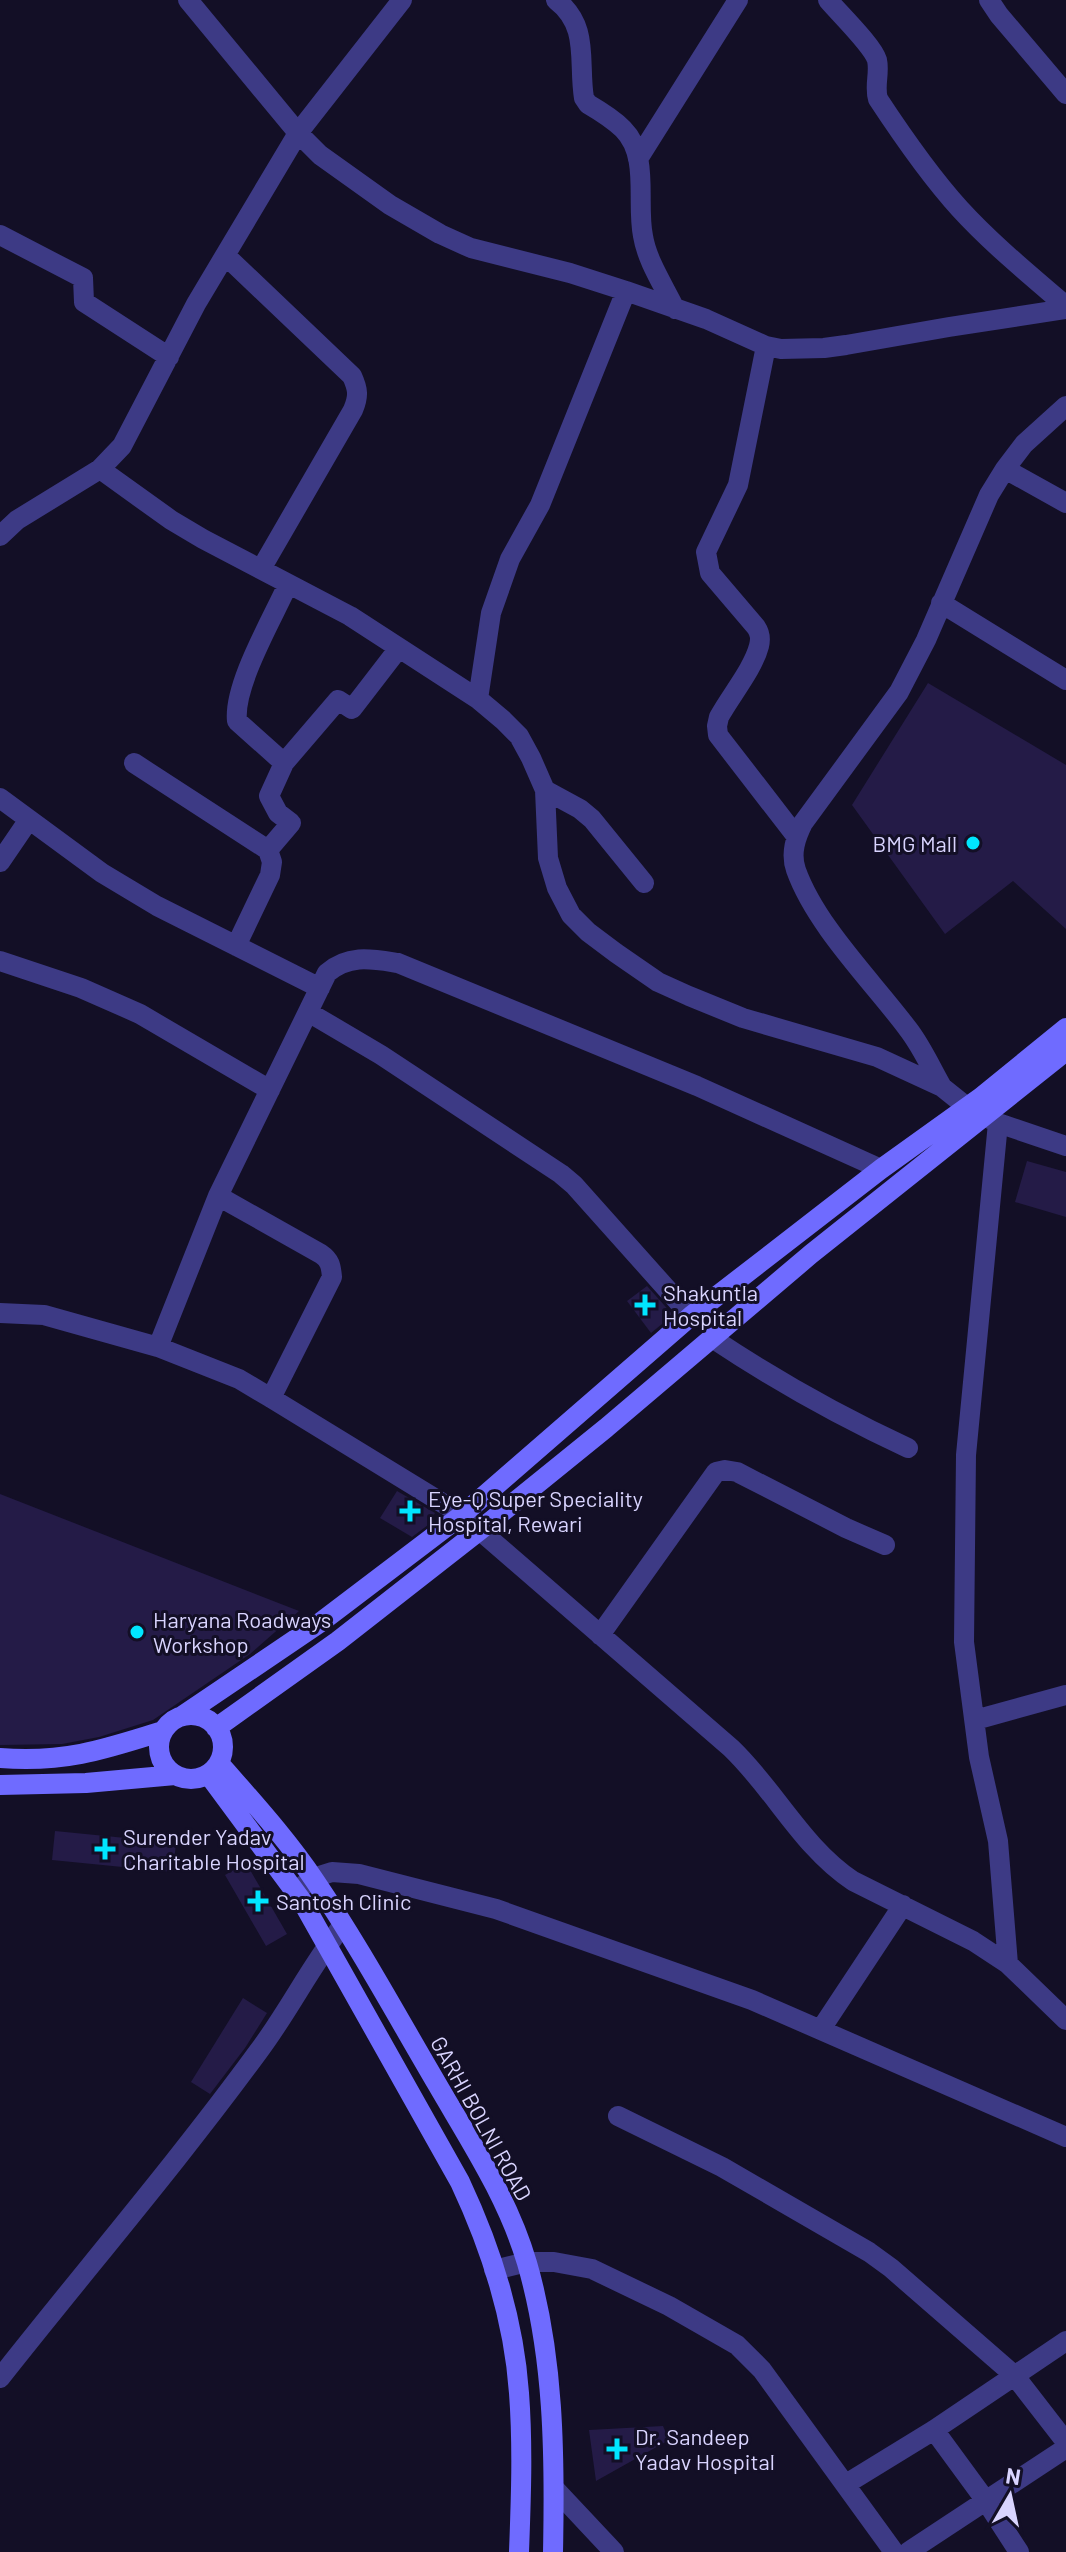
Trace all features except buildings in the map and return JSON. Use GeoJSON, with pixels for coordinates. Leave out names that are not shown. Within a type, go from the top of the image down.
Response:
{"type":"FeatureCollection","features":[{"type":"Feature","properties":{"kind":"main road"},"geometry":{"type":"LineString","coordinates":[[182,1716],[195,1715],[207,1719],[222,1739],[223,1751],[214,1769],[202,1778],[185,1779],[165,1767],[159,1743],[163,1731],[171,1722],[321,1622],[462,1515],[691,1316],[1066,1028]]}},
{"type":"Feature","properties":{"kind":"main road"},"geometry":{"type":"LineString","coordinates":[[216,1728],[338,1641],[480,1530],[811,1254],[992,1120],[1066,1051]]}},
{"type":"Feature","properties":{"kind":"main road"},"geometry":{"type":"LineString","coordinates":[[0,1758],[35,1761],[81,1756],[163,1731]]}},
{"type":"Feature","properties":{"kind":"main road"},"geometry":{"type":"LineString","coordinates":[[214,1769],[295,1892],[460,2182],[479,2222],[510,2327],[519,2391],[522,2475],[519,2552]]}},
{"type":"Feature","properties":{"kind":"main road","name":"GARHI BOLNI ROAD"},"geometry":{"type":"LineString","coordinates":[[214,1769],[256,1806],[313,1878],[491,2177],[510,2217],[527,2262],[549,2379],[554,2488],[553,2552]]}},
{"type":"Feature","properties":{"kind":"main road"},"geometry":{"type":"LineString","coordinates":[[0,1785],[86,1783],[175,1775]]}},
{"type":"Feature","properties":{"kind":"street"},"geometry":{"type":"LineString","coordinates":[[188,0],[298,133],[320,155],[390,205],[471,248],[626,291],[706,319],[766,346],[781,349],[824,348],[1066,308]]}},
{"type":"Feature","properties":{"kind":"street"},"geometry":{"type":"LineString","coordinates":[[0,536],[17,520],[100,469],[122,446],[196,304],[298,133],[402,0]]}},
{"type":"Feature","properties":{"kind":"street"},"geometry":{"type":"LineString","coordinates":[[556,0],[568,10],[580,33],[584,98],[624,130],[632,142],[638,159],[643,239],[675,309]]}},
{"type":"Feature","properties":{"kind":"street"},"geometry":{"type":"LineString","coordinates":[[638,159],[738,0]]}},
{"type":"Feature","properties":{"kind":"street"},"geometry":{"type":"LineString","coordinates":[[828,0],[873,51],[878,64],[875,90],[878,99],[927,169],[981,231],[1066,308]]}},
{"type":"Feature","properties":{"kind":"street"},"geometry":{"type":"LineString","coordinates":[[991,1],[1066,94]]}},
{"type":"Feature","properties":{"kind":"street"},"geometry":{"type":"LineString","coordinates":[[0,235],[83,278],[84,302],[169,357]]}},
{"type":"Feature","properties":{"kind":"street"},"geometry":{"type":"LineString","coordinates":[[226,256],[352,376],[358,389],[353,410],[261,569]]}},
{"type":"Feature","properties":{"kind":"street"},"geometry":{"type":"LineString","coordinates":[[478,699],[491,613],[510,559],[540,505],[626,291]]}},
{"type":"Feature","properties":{"kind":"street"},"geometry":{"type":"LineString","coordinates":[[766,346],[738,485],[706,552],[706,562],[710,573],[760,635],[755,655],[719,717],[718,735],[796,836]]}},
{"type":"Feature","properties":{"kind":"street"},"geometry":{"type":"LineString","coordinates":[[942,1087],[910,1032],[853,962],[810,899],[795,867],[793,852],[803,823],[899,692],[926,640],[989,495],[1024,444],[1066,406]]}},
{"type":"Feature","properties":{"kind":"street"},"geometry":{"type":"LineString","coordinates":[[100,469],[171,520],[350,616],[478,699],[519,736],[545,790],[548,858],[557,888],[571,915],[616,953],[658,982],[689,996],[743,1018],[877,1057],[942,1087],[967,1107],[992,1120],[1066,1146]]}},
{"type":"Feature","properties":{"kind":"street"},"geometry":{"type":"LineString","coordinates":[[1005,469],[1066,503]]}},
{"type":"Feature","properties":{"kind":"street"},"geometry":{"type":"LineString","coordinates":[[284,763],[237,721],[235,709],[288,584]]}},
{"type":"Feature","properties":{"kind":"street"},"geometry":{"type":"LineString","coordinates":[[941,603],[1066,680]]}},
{"type":"Feature","properties":{"kind":"street"},"geometry":{"type":"LineString","coordinates":[[268,850],[291,823],[278,813],[269,796],[284,763],[338,700],[352,709],[399,648]]}},
{"type":"Feature","properties":{"kind":"street"},"geometry":{"type":"LineString","coordinates":[[134,763],[268,850],[272,862],[270,875],[236,946]]}},
{"type":"Feature","properties":{"kind":"street"},"geometry":{"type":"LineString","coordinates":[[545,790],[573,804],[592,819],[644,883]]}},
{"type":"Feature","properties":{"kind":"street"},"geometry":{"type":"LineString","coordinates":[[0,798],[102,873],[157,906],[320,988]]}},
{"type":"Feature","properties":{"kind":"street"},"geometry":{"type":"LineString","coordinates":[[0,862],[28,821]]}},
{"type":"Feature","properties":{"kind":"street"},"geometry":{"type":"LineString","coordinates":[[158,1347],[218,1196],[327,973],[343,962],[357,958],[398,963],[697,1086],[881,1169]]}},
{"type":"Feature","properties":{"kind":"street"},"geometry":{"type":"LineString","coordinates":[[0,961],[81,988],[140,1014],[270,1090]]}},
{"type":"Feature","properties":{"kind":"street"},"geometry":{"type":"LineString","coordinates":[[308,1012],[381,1055],[561,1174],[691,1316]]}},
{"type":"Feature","properties":{"kind":"street"},"geometry":{"type":"LineString","coordinates":[[992,1120],[966,1455],[964,1642],[979,1757],[998,1841],[1008,1964]]}},
{"type":"Feature","properties":{"kind":"street"},"geometry":{"type":"LineString","coordinates":[[218,1196],[321,1254],[328,1259],[332,1268],[332,1277],[271,1398]]}},
{"type":"Feature","properties":{"kind":"street"},"geometry":{"type":"LineString","coordinates":[[0,1313],[44,1315],[158,1347],[239,1379],[462,1515],[753,1769],[786,1815],[836,1869],[853,1881],[946,1926],[1008,1964],[1066,2020]]}},
{"type":"Feature","properties":{"kind":"street"},"geometry":{"type":"LineString","coordinates":[[712,1338],[847,1420],[908,1448]]}},
{"type":"Feature","properties":{"kind":"street"},"geometry":{"type":"LineString","coordinates":[[600,1635],[716,1472],[737,1472],[885,1545]]}},
{"type":"Feature","properties":{"kind":"street"},"geometry":{"type":"LineString","coordinates":[[975,1720],[1066,1695]]}},
{"type":"Feature","properties":{"kind":"street"},"geometry":{"type":"LineString","coordinates":[[295,1892],[313,1878],[332,1872],[359,1874],[496,1909],[752,2000],[1066,2137]]}},
{"type":"Feature","properties":{"kind":"street"},"geometry":{"type":"LineString","coordinates":[[821,2029],[903,1905]]}},
{"type":"Feature","properties":{"kind":"street"},"geometry":{"type":"LineString","coordinates":[[0,2378],[261,2050],[326,1946],[343,1925]]}},
{"type":"Feature","properties":{"kind":"street"},"geometry":{"type":"LineString","coordinates":[[618,2116],[722,2167],[869,2252],[891,2268],[1014,2375],[1066,2445],[908,2552]]}},
{"type":"Feature","properties":{"kind":"street"},"geometry":{"type":"LineString","coordinates":[[494,2270],[527,2262],[572,2264],[592,2269],[669,2306],[737,2345],[762,2370],[894,2552]]}},
{"type":"Feature","properties":{"kind":"street"},"geometry":{"type":"LineString","coordinates":[[846,2484],[934,2430],[1066,2341]]}},
{"type":"Feature","properties":{"kind":"street"},"geometry":{"type":"LineString","coordinates":[[934,2430],[1019,2552]]}},
{"type":"Feature","properties":{"kind":"street"},"geometry":{"type":"LineString","coordinates":[[554,2488],[614,2552]]}},
{"type":"Feature","properties":{"kind":"place","name":"BMG Mall"},"geometry":{"type":"Point","coordinates":[973,843]}},
{"type":"Feature","properties":{"kind":"place","name":"Shakuntla Hospital"},"geometry":{"type":"Point","coordinates":[645,1305]}},
{"type":"Feature","properties":{"kind":"place","name":"Eye-Q Super Speciality Hospital, Rewari"},"geometry":{"type":"Point","coordinates":[410,1511]}},
{"type":"Feature","properties":{"kind":"place","name":"Haryana Roadways Workshop"},"geometry":{"type":"Point","coordinates":[137,1632]}},
{"type":"Feature","properties":{"kind":"place","name":"Surender Yadav Charitable Hospital"},"geometry":{"type":"Point","coordinates":[105,1849]}},
{"type":"Feature","properties":{"kind":"place","name":"Santosh Clinic"},"geometry":{"type":"Point","coordinates":[258,1901]}},
{"type":"Feature","properties":{"kind":"place","name":"Dr. Sandeep Yadav Hospital"},"geometry":{"type":"Point","coordinates":[617,2449]}}]}
